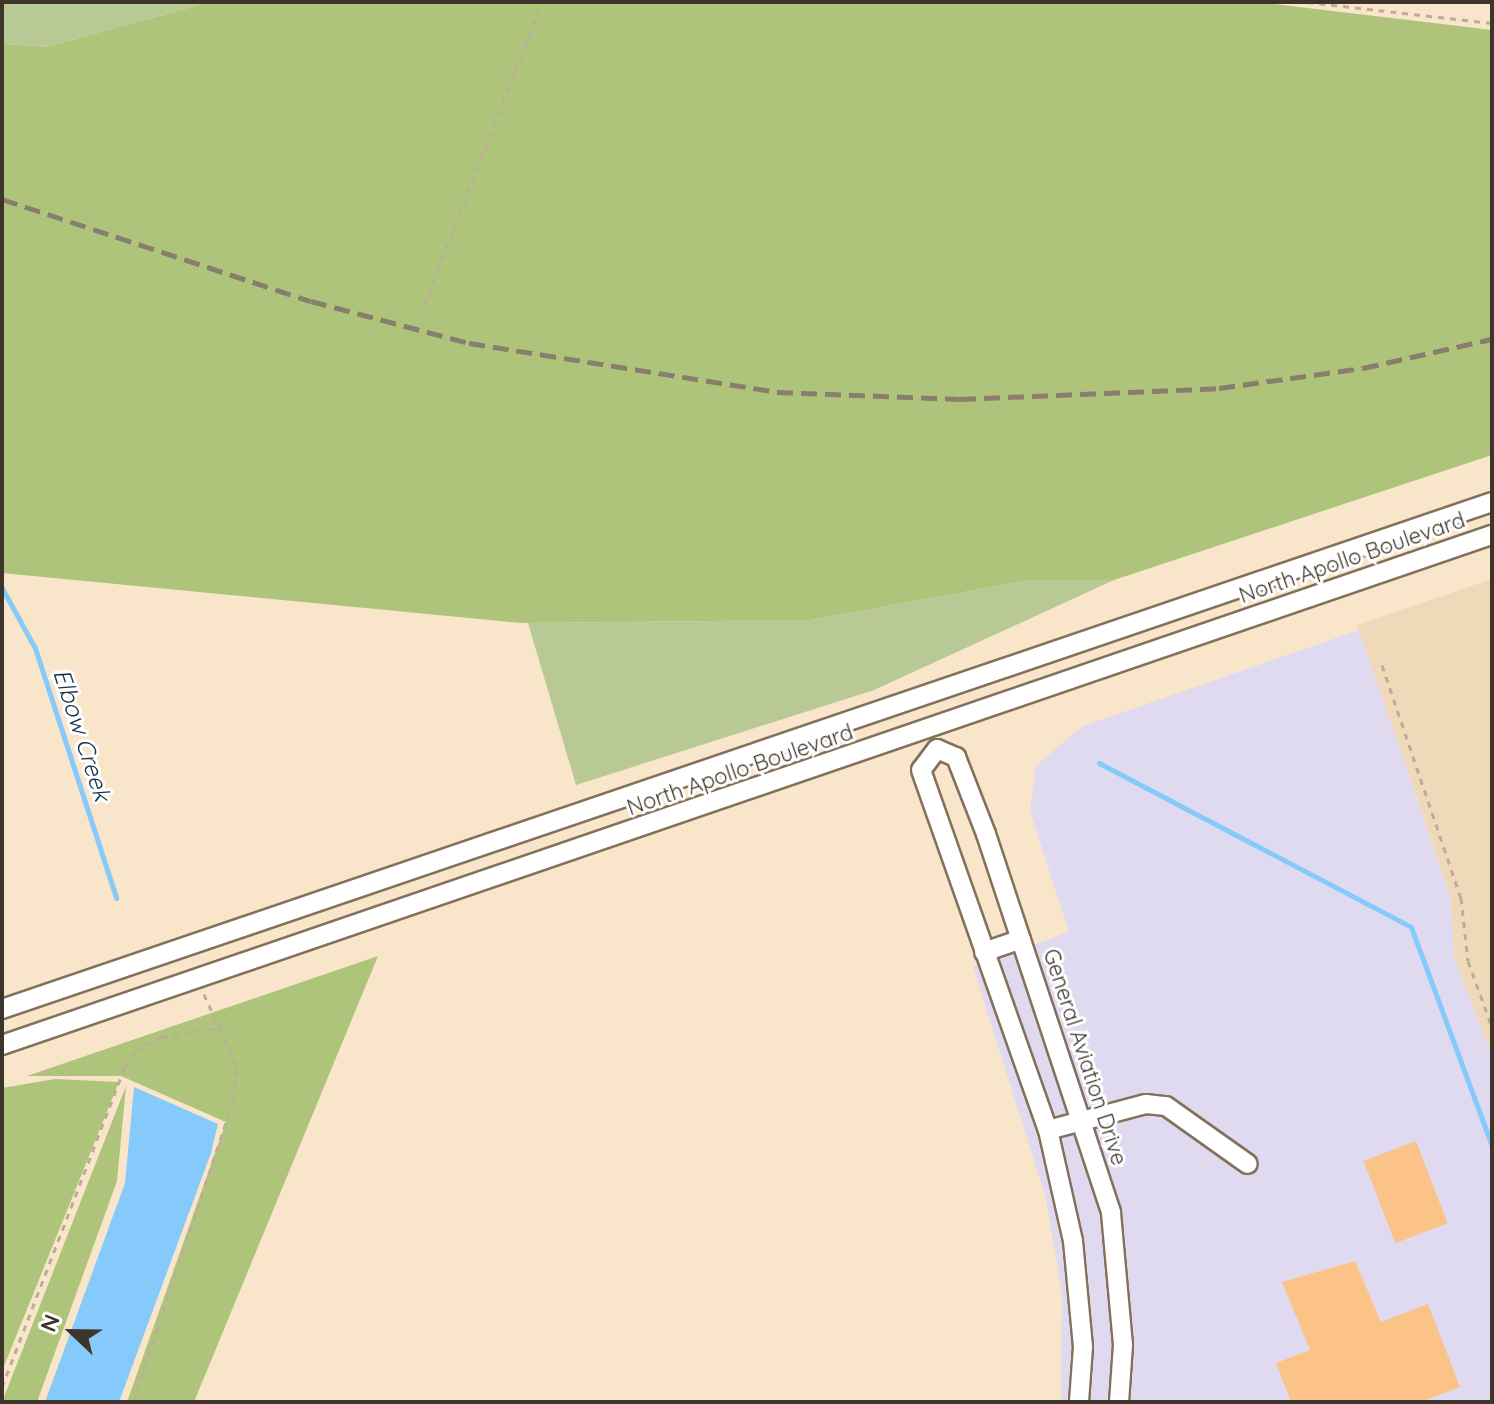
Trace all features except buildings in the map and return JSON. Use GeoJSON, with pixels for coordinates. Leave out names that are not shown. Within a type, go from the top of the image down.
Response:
{"type":"FeatureCollection","features":[{"type":"Feature","properties":{"kind":"street","name":"North Apollo Boulevard"},"geometry":{"type":"LineString","coordinates":[[2,1009],[923,700],[1492,502]]}},
{"type":"Feature","properties":{"kind":"street","name":"North Apollo Boulevard"},"geometry":{"type":"LineString","coordinates":[[2,1045],[199,983],[1492,535]]}},
{"type":"Feature","properties":{"kind":"street","name":"General Aviation Drive"},"geometry":{"type":"LineString","coordinates":[[923,700],[937,749],[956,757],[1083,1120],[1111,1213],[1123,1345],[1119,1402]]}},
{"type":"Feature","properties":{"kind":"street"},"geometry":{"type":"LineString","coordinates":[[937,749],[921,770],[1048,1130],[1073,1241],[1083,1347],[1079,1402]]}},
{"type":"Feature","properties":{"kind":"street"},"geometry":{"type":"LineString","coordinates":[[984,952],[1021,939]]}},
{"type":"Feature","properties":{"kind":"street"},"geometry":{"type":"LineString","coordinates":[[1048,1130],[1083,1120],[1166,1106],[1248,1164]]}},
{"type":"Feature","properties":{"kind":"path"},"geometry":{"type":"LineString","coordinates":[[424,305],[542,2]]}},
{"type":"Feature","properties":{"kind":"path"},"geometry":{"type":"LineString","coordinates":[[1307,2],[1492,23]]}},
{"type":"Feature","properties":{"kind":"path"},"geometry":{"type":"LineString","coordinates":[[1382,665],[1461,898],[1468,961],[1492,1027]]}},
{"type":"Feature","properties":{"kind":"path"},"geometry":{"type":"LineString","coordinates":[[133,1402],[234,1099],[236,1065],[222,1027],[199,983]]}},
{"type":"Feature","properties":{"kind":"path"},"geometry":{"type":"LineString","coordinates":[[2,1387],[125,1067],[136,1050],[161,1037],[222,1027]]}},
{"type":"Feature","properties":{"kind":"shaded area"},"geometry":{"type":"Polygon","coordinates":[[[1492,579],[1492,1057],[1454,956],[1451,898],[1357,625],[1492,579]]]}},
{"type":"Feature","properties":{"kind":"shaded area"},"geometry":{"type":"Polygon","coordinates":[[[1359,630],[1451,899],[1454,956],[1492,1057],[1492,1402],[1061,1402],[1062,1293],[1045,1195],[973,967],[1069,932],[1030,811],[1036,766],[1081,727],[1359,630]]]}},
{"type":"Feature","properties":{"kind":"green space"},"geometry":{"type":"Polygon","coordinates":[[[2,2],[210,2],[46,47],[2,44],[2,2]]]}},
{"type":"Feature","properties":{"kind":"green space"},"geometry":{"type":"Polygon","coordinates":[[[210,2],[1258,2],[1492,30],[1492,455],[1114,580],[1030,580],[811,620],[521,623],[2,573],[2,44],[46,47],[210,2]]]}},
{"type":"Feature","properties":{"kind":"green space"},"geometry":{"type":"Polygon","coordinates":[[[1030,580],[1114,580],[874,690],[576,785],[528,623],[811,620],[1030,580]]]}},
{"type":"Feature","properties":{"kind":"green space"},"geometry":{"type":"Polygon","coordinates":[[[378,956],[194,1402],[127,1402],[226,1122],[121,1076],[27,1076],[378,956]]]}},
{"type":"Feature","properties":{"kind":"green space"},"geometry":{"type":"Polygon","coordinates":[[[55,1079],[119,1082],[2,1371],[2,1088],[55,1079]]]}},
{"type":"Feature","properties":{"kind":"green space"},"geometry":{"type":"Polygon","coordinates":[[[126,1086],[117,1181],[37,1402],[2,1402],[126,1086]]]}},
{"type":"Feature","properties":{"kind":"water"},"geometry":{"type":"Polygon","coordinates":[[[134,1087],[218,1124],[211,1153],[119,1402],[45,1402],[125,1183],[134,1087]]]}},
{"type":"Feature","properties":{"kind":"waterway","name":"Elbow Creek"},"geometry":{"type":"LineString","coordinates":[[2,588],[35,648],[116,898]]}},
{"type":"Feature","properties":{"kind":"waterway"},"geometry":{"type":"LineString","coordinates":[[1099,763],[1411,927],[1492,1146]]}},
{"type":"Feature","properties":{"kind":"railway"},"geometry":{"type":"LineString","coordinates":[[2,199],[311,301],[469,343],[777,392],[960,399],[1219,388],[1363,368],[1492,339]]}}]}
